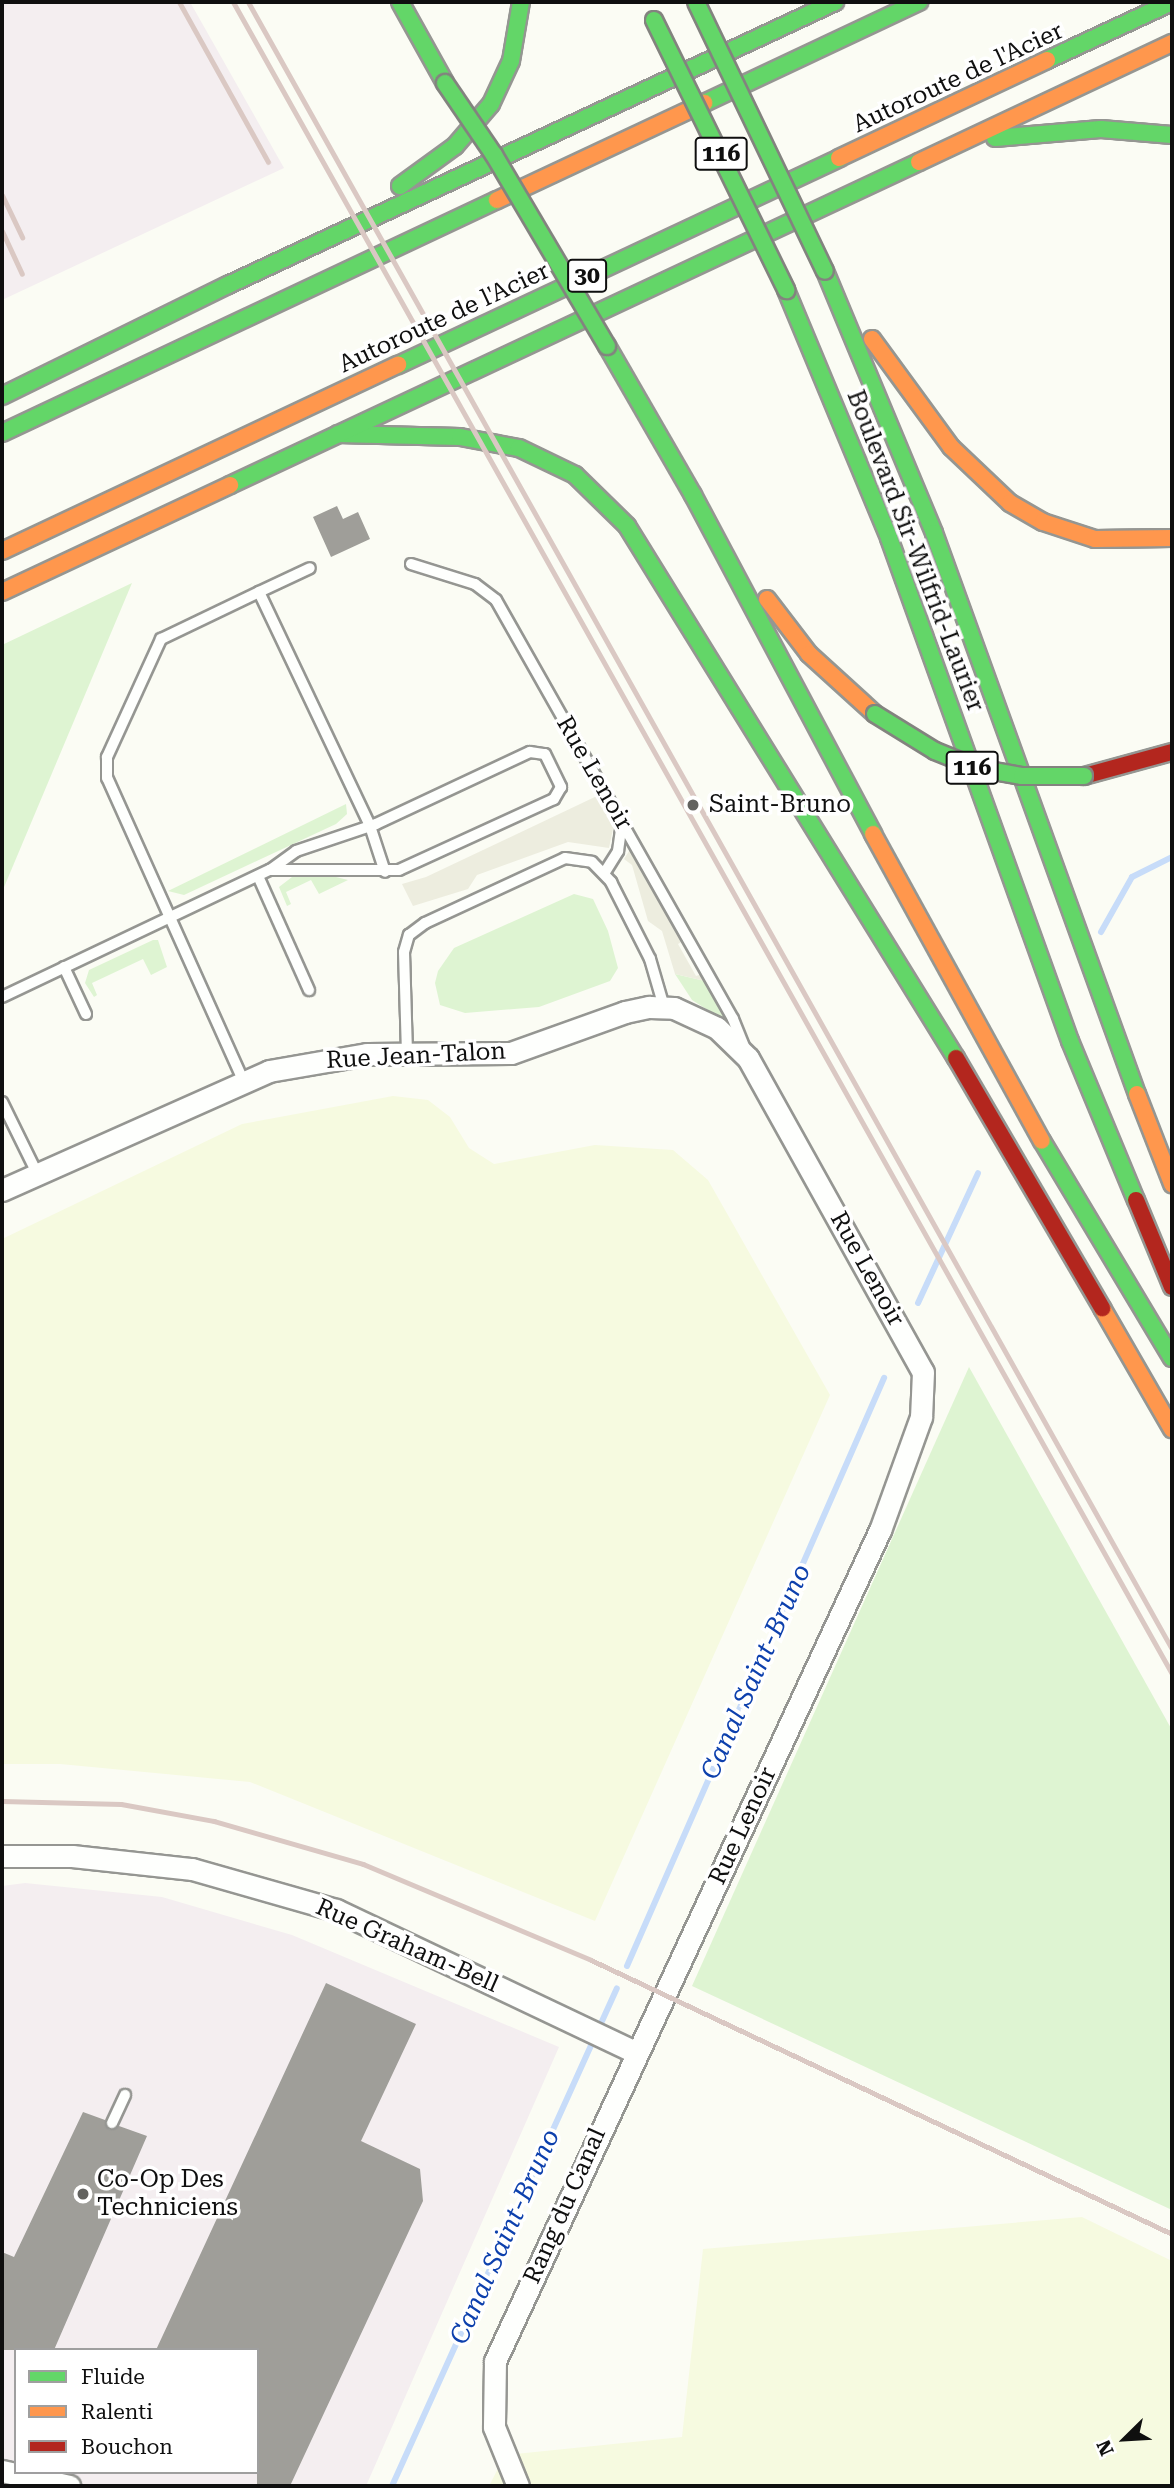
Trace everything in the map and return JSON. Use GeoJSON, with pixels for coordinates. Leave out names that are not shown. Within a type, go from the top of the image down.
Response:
{"type":"FeatureCollection","features":[{"type":"Feature","properties":{"kind":"highway"},"geometry":{"type":"LineString","coordinates":[[400,2],[452,74],[494,155],[693,495],[804,710],[1048,1151],[1172,1358]]}},
{"type":"Feature","properties":{"kind":"highway"},"geometry":{"type":"LineString","coordinates":[[228,285],[407,181],[456,146],[482,116],[505,78],[516,41],[521,2]]}},
{"type":"Feature","properties":{"kind":"highway","name":"Boulevard Sir-Wilfrid-Laurier"},"geometry":{"type":"LineString","coordinates":[[644,2],[786,290],[890,538],[1070,1041],[1172,1287]]}},
{"type":"Feature","properties":{"kind":"highway","name":"Boulevard Sir-Wilfrid-Laurier"},"geometry":{"type":"LineString","coordinates":[[695,2],[825,271],[929,520],[1099,996],[1172,1184]]}},
{"type":"Feature","properties":{"kind":"highway"},"geometry":{"type":"LineString","coordinates":[[2,433],[919,2]]}},
{"type":"Feature","properties":{"kind":"highway","name":"Autoroute de l'Acier"},"geometry":{"type":"LineString","coordinates":[[2,551],[1172,2]]}},
{"type":"Feature","properties":{"kind":"highway"},"geometry":{"type":"LineString","coordinates":[[2,396],[228,285],[831,3]]}},
{"type":"Feature","properties":{"kind":"highway"},"geometry":{"type":"LineString","coordinates":[[2,592],[1172,43]]}},
{"type":"Feature","properties":{"kind":"highway"},"geometry":{"type":"LineString","coordinates":[[958,143],[1072,130],[1172,135]]}},
{"type":"Feature","properties":{"kind":"highway"},"geometry":{"type":"LineString","coordinates":[[825,271],[935,429],[1010,503],[1043,522],[1095,539],[1172,538]]}},
{"type":"Feature","properties":{"kind":"highway"},"geometry":{"type":"LineString","coordinates":[[338,434],[460,438],[519,449],[575,475],[627,526],[947,1043],[1172,1429]]}},
{"type":"Feature","properties":{"kind":"highway"},"geometry":{"type":"LineString","coordinates":[[693,495],[796,639],[875,714],[923,745],[977,768],[1022,776],[1084,776],[1172,752]]}},
{"type":"Feature","properties":{"kind":"street","name":"Rue Jean-Talon"},"geometry":{"type":"LineString","coordinates":[[2,1190],[243,1080],[309,1061],[407,1053],[511,1053],[625,1012],[664,1007],[702,1019],[729,1037],[748,1058]]}},
{"type":"Feature","properties":{"kind":"street","name":"Rue Lenoir"},"geometry":{"type":"LineString","coordinates":[[635,2052],[880,1530],[925,1394],[918,1361],[748,1058]]}},
{"type":"Feature","properties":{"kind":"street","name":"Rue Graham-Bell"},"geometry":{"type":"LineString","coordinates":[[2,1856],[72,1856],[192,1869],[336,1910],[635,2052]]}},
{"type":"Feature","properties":{"kind":"street","name":"Rang du Canal"},"geometry":{"type":"LineString","coordinates":[[519,2485],[494,2427],[495,2361],[635,2052]]}},
{"type":"Feature","properties":{"kind":"street"},"geometry":{"type":"LineString","coordinates":[[15,2474],[69,2486]]}},
{"type":"Feature","properties":{"kind":"lane","name":"Rue Lenoir"},"geometry":{"type":"LineString","coordinates":[[411,564],[475,584],[493,597],[733,1019],[748,1058]]}},
{"type":"Feature","properties":{"kind":"lane"},"geometry":{"type":"LineString","coordinates":[[243,1080],[116,804],[107,778],[107,757],[161,639],[310,568]]}},
{"type":"Feature","properties":{"kind":"lane"},"geometry":{"type":"LineString","coordinates":[[259,592],[370,826],[385,872]]}},
{"type":"Feature","properties":{"kind":"lane"},"geometry":{"type":"LineString","coordinates":[[2,997],[270,870],[296,850],[370,826],[530,752],[545,754],[561,787],[554,799],[411,866],[385,872],[270,870]]}},
{"type":"Feature","properties":{"kind":"lane"},"geometry":{"type":"LineString","coordinates":[[605,872],[621,843],[622,822]]}},
{"type":"Feature","properties":{"kind":"lane"},"geometry":{"type":"LineString","coordinates":[[407,1053],[404,952],[415,929],[565,858],[583,858],[605,872],[650,959],[664,1007]]}},
{"type":"Feature","properties":{"kind":"lane"},"geometry":{"type":"LineString","coordinates":[[258,876],[309,990]]}},
{"type":"Feature","properties":{"kind":"lane"},"geometry":{"type":"LineString","coordinates":[[64,967],[86,1013]]}},
{"type":"Feature","properties":{"kind":"lane"},"geometry":{"type":"LineString","coordinates":[[2,1102],[37,1173]]}},
{"type":"Feature","properties":{"kind":"lane"},"geometry":{"type":"LineString","coordinates":[[111,2123],[125,2095]]}},
{"type":"Feature","properties":{"kind":"shaded area"},"geometry":{"type":"Polygon","coordinates":[[[2,2],[190,2],[284,168],[2,300],[2,2]]]}},
{"type":"Feature","properties":{"kind":"shaded area"},"geometry":{"type":"Polygon","coordinates":[[[599,795],[614,824],[609,848],[568,842],[477,875],[468,889],[413,906],[402,884],[426,877],[599,795]]]}},
{"type":"Feature","properties":{"kind":"shaded area"},"geometry":{"type":"Polygon","coordinates":[[[631,848],[683,941],[678,944],[696,976],[702,974],[705,981],[675,974],[662,931],[648,921],[632,865],[624,859],[631,848]]]}},
{"type":"Feature","properties":{"kind":"shaded area"},"geometry":{"type":"Polygon","coordinates":[[[25,1883],[162,1897],[292,1935],[559,2047],[366,2486],[2,2486],[2,1886],[25,1883]]]}},
{"type":"Feature","properties":{"kind":"green space"},"geometry":{"type":"Polygon","coordinates":[[[132,583],[2,892],[2,645],[132,583]]]}},
{"type":"Feature","properties":{"kind":"green space"},"geometry":{"type":"Polygon","coordinates":[[[346,804],[347,814],[336,824],[184,895],[168,891],[346,804]]]}},
{"type":"Feature","properties":{"kind":"green space"},"geometry":{"type":"Polygon","coordinates":[[[292,877],[336,877],[348,880],[319,894],[311,880],[286,892],[291,904],[287,906],[279,887],[292,877]]]}},
{"type":"Feature","properties":{"kind":"green space"},"geometry":{"type":"Polygon","coordinates":[[[574,894],[593,899],[608,931],[618,968],[610,981],[539,1007],[465,1013],[440,1005],[435,983],[438,971],[454,948],[574,894]]]}},
{"type":"Feature","properties":{"kind":"green space"},"geometry":{"type":"Polygon","coordinates":[[[158,940],[167,967],[151,975],[143,959],[92,983],[97,995],[94,997],[85,983],[89,970],[158,940]]]}},
{"type":"Feature","properties":{"kind":"green space"},"geometry":{"type":"Polygon","coordinates":[[[675,974],[705,981],[730,1024],[692,1000],[675,974]]]}},
{"type":"Feature","properties":{"kind":"green space"},"geometry":{"type":"Polygon","coordinates":[[[393,1096],[428,1100],[450,1117],[469,1148],[494,1164],[595,1145],[673,1150],[708,1180],[830,1395],[595,1921],[250,1782],[60,1764],[2,1764],[2,1239],[242,1124],[393,1096]]]}},
{"type":"Feature","properties":{"kind":"green space"},"geometry":{"type":"Polygon","coordinates":[[[969,1367],[1172,1730],[1172,2210],[692,1986],[969,1367]]]}},
{"type":"Feature","properties":{"kind":"green space"},"geometry":{"type":"Polygon","coordinates":[[[1082,2217],[1172,2261],[1172,2486],[489,2486],[505,2455],[682,2437],[703,2249],[1082,2217]]]}},
{"type":"Feature","properties":{"kind":"building"},"geometry":{"type":"Polygon","coordinates":[[[337,506],[343,519],[358,512],[370,539],[331,557],[313,517],[337,506]]]}},
{"type":"Feature","properties":{"kind":"building"},"geometry":{"type":"Polygon","coordinates":[[[326,1983],[416,2024],[361,2141],[420,2169],[423,2201],[290,2486],[257,2486],[259,2348],[157,2348],[326,1983]]]}},
{"type":"Feature","properties":{"kind":"building","name":"Co-Op Des Techniciens"},"geometry":{"type":"Polygon","coordinates":[[[83,2112],[105,2120],[109,2130],[119,2126],[147,2136],[55,2348],[2,2350],[2,2252],[14,2257],[83,2112]]]}},
{"type":"Feature","properties":{"kind":"waterway","name":"Canal Saint-Bruno"},"geometry":{"type":"LineString","coordinates":[[1101,932],[1132,877],[1172,857]]}},
{"type":"Feature","properties":{"kind":"waterway","name":"Canal Saint-Bruno"},"geometry":{"type":"LineString","coordinates":[[918,1303],[978,1173]]}},
{"type":"Feature","properties":{"kind":"waterway","name":"Canal Saint-Bruno"},"geometry":{"type":"LineString","coordinates":[[627,1966],[884,1378]]}},
{"type":"Feature","properties":{"kind":"waterway","name":"Canal Saint-Bruno"},"geometry":{"type":"LineString","coordinates":[[392,2486],[617,1988]]}},
{"type":"Feature","properties":{"kind":"railway"},"geometry":{"type":"LineString","coordinates":[[179,2],[268,162]]}},
{"type":"Feature","properties":{"kind":"railway"},"geometry":{"type":"LineString","coordinates":[[233,2],[1172,1674]]}},
{"type":"Feature","properties":{"kind":"railway"},"geometry":{"type":"LineString","coordinates":[[248,2],[1172,1649]]}},
{"type":"Feature","properties":{"kind":"railway"},"geometry":{"type":"LineString","coordinates":[[2,195],[22,237]]}},
{"type":"Feature","properties":{"kind":"railway"},"geometry":{"type":"LineString","coordinates":[[2,231],[22,274]]}},
{"type":"Feature","properties":{"kind":"railway"},"geometry":{"type":"LineString","coordinates":[[2,1801],[121,1804],[214,1821],[363,1864],[591,1960],[1172,2234]]}},
{"type":"Feature","properties":{"kind":"traffic: fast"},"geometry":{"type":"LineString","coordinates":[[400,2],[445,83]]}},
{"type":"Feature","properties":{"kind":"traffic: fast"},"geometry":{"type":"LineString","coordinates":[[400,186],[455,146],[491,104],[511,61],[521,2]]}},
{"type":"Feature","properties":{"kind":"traffic: fast"},"geometry":{"type":"LineString","coordinates":[[696,2],[825,271]]}},
{"type":"Feature","properties":{"kind":"traffic: fast"},"geometry":{"type":"LineString","coordinates":[[2,396],[228,285],[835,2]]}},
{"type":"Feature","properties":{"kind":"traffic: fast"},"geometry":{"type":"LineString","coordinates":[[704,103],[919,2]]}},
{"type":"Feature","properties":{"kind":"traffic: fast"},"geometry":{"type":"LineString","coordinates":[[1047,60],[1172,2]]}},
{"type":"Feature","properties":{"kind":"traffic: fast"},"geometry":{"type":"LineString","coordinates":[[654,20],[786,290]]}},
{"type":"Feature","properties":{"kind":"traffic: fast"},"geometry":{"type":"LineString","coordinates":[[445,83],[494,155],[607,346]]}},
{"type":"Feature","properties":{"kind":"traffic: fast"},"geometry":{"type":"LineString","coordinates":[[995,138],[1101,129],[1172,135]]}},
{"type":"Feature","properties":{"kind":"traffic: fast"},"geometry":{"type":"LineString","coordinates":[[398,365],[839,158]]}},
{"type":"Feature","properties":{"kind":"traffic: fast"},"geometry":{"type":"LineString","coordinates":[[230,485],[919,162]]}},
{"type":"Feature","properties":{"kind":"traffic: fast"},"geometry":{"type":"LineString","coordinates":[[2,433],[497,200]]}},
{"type":"Feature","properties":{"kind":"traffic: fast"},"geometry":{"type":"LineString","coordinates":[[825,271],[934,533],[1137,1094]]}},
{"type":"Feature","properties":{"kind":"traffic: fast"},"geometry":{"type":"LineString","coordinates":[[786,290],[889,538],[1070,1041],[1136,1200]]}},
{"type":"Feature","properties":{"kind":"traffic: fast"},"geometry":{"type":"LineString","coordinates":[[607,346],[693,495],[873,834]]}},
{"type":"Feature","properties":{"kind":"traffic: fast"},"geometry":{"type":"LineString","coordinates":[[338,434],[460,437],[519,448],[575,475],[627,526],[956,1058]]}},
{"type":"Feature","properties":{"kind":"traffic: fast"},"geometry":{"type":"LineString","coordinates":[[875,714],[935,751],[977,768],[1022,776],[1084,776]]}},
{"type":"Feature","properties":{"kind":"traffic: fast"},"geometry":{"type":"LineString","coordinates":[[1042,1141],[1172,1358]]}},
{"type":"Feature","properties":{"kind":"traffic: slow"},"geometry":{"type":"LineString","coordinates":[[919,162],[1172,43]]}},
{"type":"Feature","properties":{"kind":"traffic: slow"},"geometry":{"type":"LineString","coordinates":[[839,158],[1047,60]]}},
{"type":"Feature","properties":{"kind":"traffic: slow"},"geometry":{"type":"LineString","coordinates":[[497,200],[704,103]]}},
{"type":"Feature","properties":{"kind":"traffic: slow"},"geometry":{"type":"LineString","coordinates":[[872,339],[951,447],[1010,503],[1043,522],[1095,539],[1172,538]]}},
{"type":"Feature","properties":{"kind":"traffic: slow"},"geometry":{"type":"LineString","coordinates":[[2,551],[398,365]]}},
{"type":"Feature","properties":{"kind":"traffic: slow"},"geometry":{"type":"LineString","coordinates":[[2,592],[230,485]]}},
{"type":"Feature","properties":{"kind":"traffic: slow"},"geometry":{"type":"LineString","coordinates":[[767,599],[809,654],[875,714]]}},
{"type":"Feature","properties":{"kind":"traffic: slow"},"geometry":{"type":"LineString","coordinates":[[873,834],[1042,1141]]}},
{"type":"Feature","properties":{"kind":"traffic: slow"},"geometry":{"type":"LineString","coordinates":[[1137,1094],[1172,1184]]}},
{"type":"Feature","properties":{"kind":"traffic: slow"},"geometry":{"type":"LineString","coordinates":[[1102,1308],[1172,1429]]}},
{"type":"Feature","properties":{"kind":"traffic: jam"},"geometry":{"type":"LineString","coordinates":[[1084,776],[1172,752]]}},
{"type":"Feature","properties":{"kind":"traffic: jam"},"geometry":{"type":"LineString","coordinates":[[956,1058],[1102,1308]]}},
{"type":"Feature","properties":{"kind":"traffic: jam"},"geometry":{"type":"LineString","coordinates":[[1136,1200],[1172,1287]]}},
{"type":"Feature","properties":{"kind":"place","name":"Saint-Bruno"},"geometry":{"type":"Point","coordinates":[693,805]}},
{"type":"Feature","properties":{"kind":"place","name":"Co-Op Des Techniciens"},"geometry":{"type":"Point","coordinates":[83,2194]}}]}
